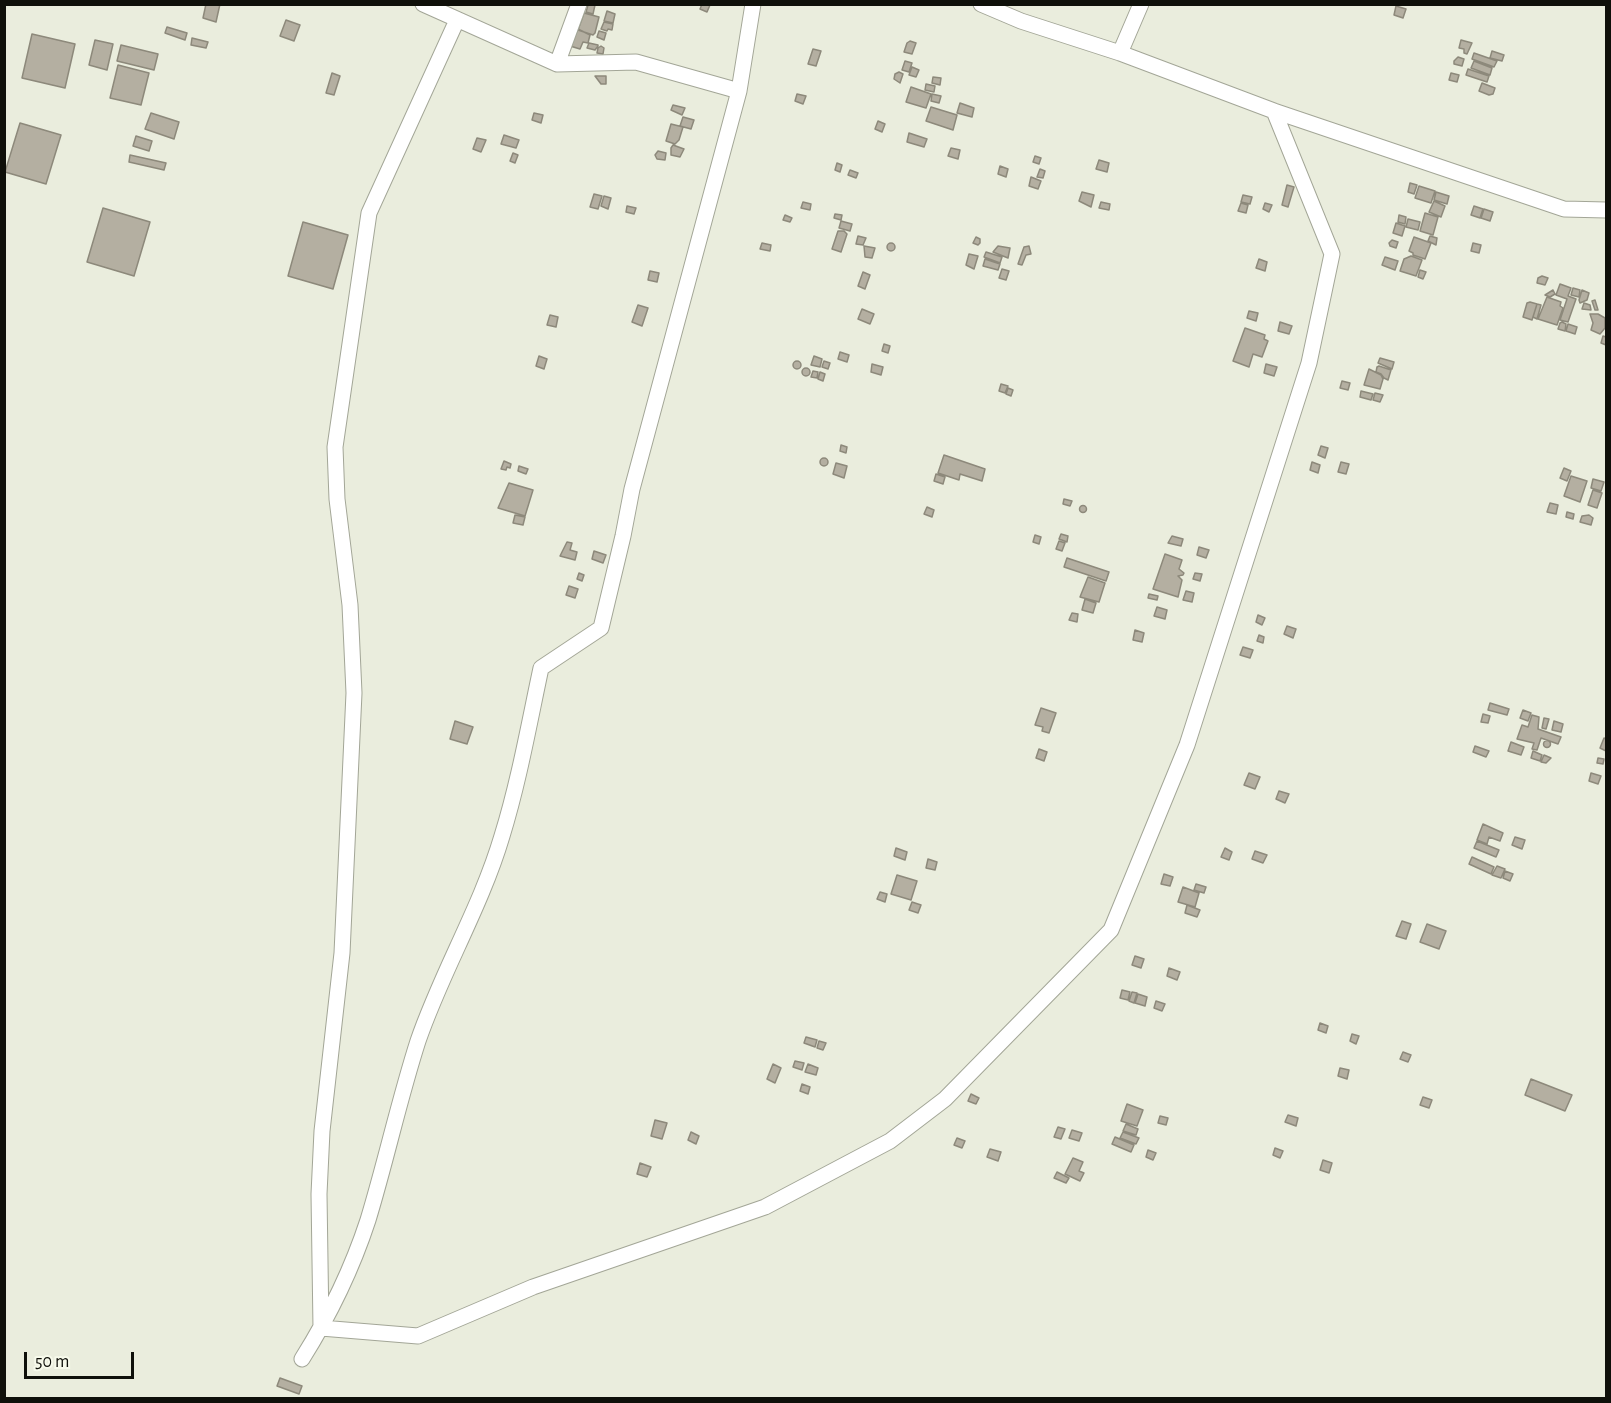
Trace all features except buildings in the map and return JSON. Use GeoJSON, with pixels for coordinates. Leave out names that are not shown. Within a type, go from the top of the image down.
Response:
{"type":"FeatureCollection","features":[{"type":"Feature","properties":{"kind":"street"},"geometry":{"type":"LineString","coordinates":[[423,4],[557,64],[636,62],[739,91]]}},
{"type":"Feature","properties":{"kind":"street"},"geometry":{"type":"LineString","coordinates":[[557,64],[579,4]]}},
{"type":"Feature","properties":{"kind":"street"},"geometry":{"type":"LineString","coordinates":[[302,1359],[337,1296],[367,1221],[421,1032],[482,891],[502,836],[519,771],[540,668],[601,628],[632,489],[739,91],[753,4]]}},
{"type":"Feature","properties":{"kind":"street"},"geometry":{"type":"LineString","coordinates":[[981,4],[1021,21],[1120,53],[1274,111],[1564,209],[1606,210]]}},
{"type":"Feature","properties":{"kind":"street"},"geometry":{"type":"LineString","coordinates":[[1120,53],[1141,4]]}},
{"type":"Feature","properties":{"kind":"street"},"geometry":{"type":"LineString","coordinates":[[321,1328],[319,1194],[322,1131],[342,953],[354,693],[350,605],[337,499],[335,447],[369,213],[457,20]]}},
{"type":"Feature","properties":{"kind":"street"},"geometry":{"type":"LineString","coordinates":[[321,1328],[418,1336],[533,1287],[765,1207],[890,1141],[945,1099],[1111,930],[1187,745],[1309,363],[1332,254],[1274,111]]}}]}
